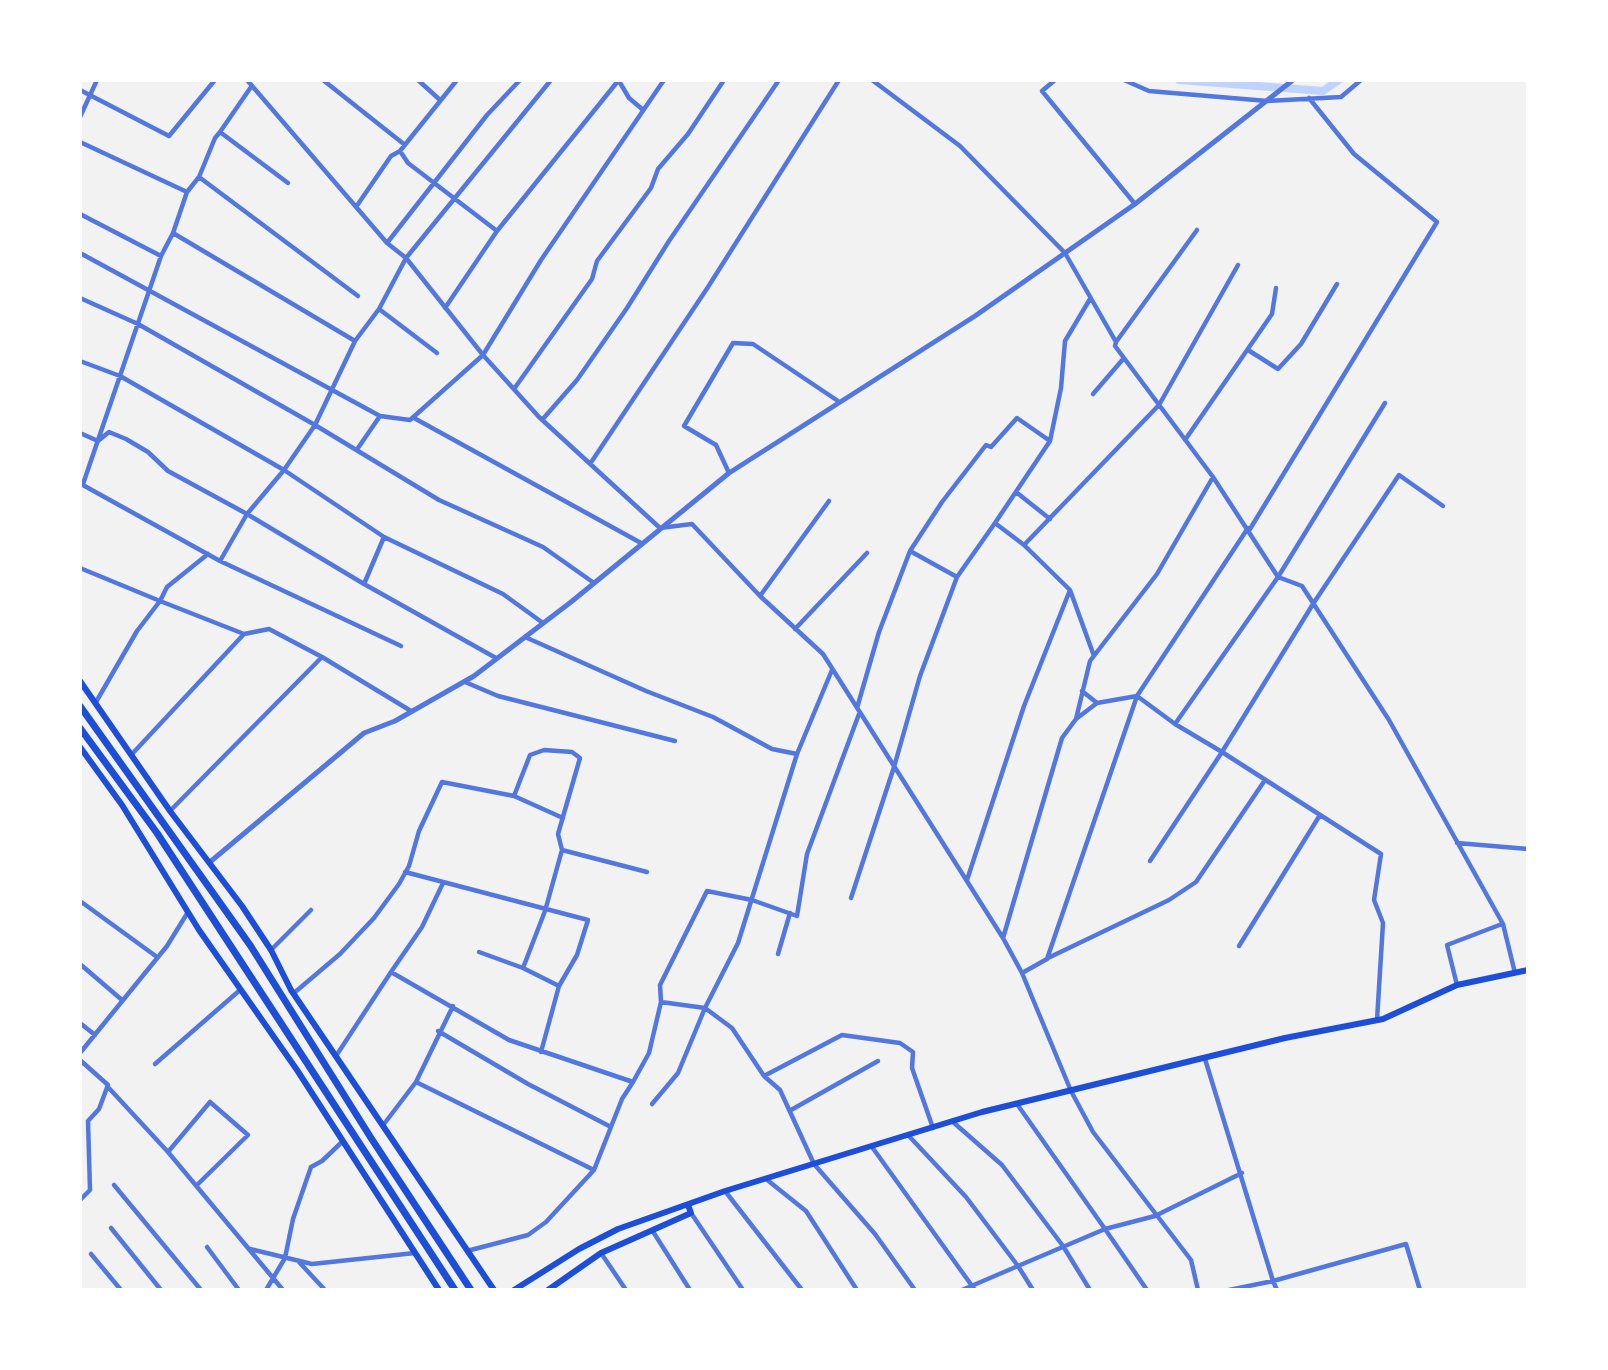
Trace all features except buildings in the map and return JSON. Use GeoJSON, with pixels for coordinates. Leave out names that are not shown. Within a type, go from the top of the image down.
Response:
{"type":"FeatureCollection","features":[{"type":"Feature","properties":{"kind":"highway"},"geometry":{"type":"LineString","coordinates":[[80,706],[250,945],[371,1138],[471,1290]]}},
{"type":"Feature","properties":{"kind":"highway"},"geometry":{"type":"LineString","coordinates":[[80,728],[217,923],[455,1290]]}},
{"type":"Feature","properties":{"kind":"main road"},"geometry":{"type":"LineString","coordinates":[[80,681],[133,753],[170,811],[242,906],[271,950],[294,993],[494,1290]]}},
{"type":"Feature","properties":{"kind":"main road"},"geometry":{"type":"LineString","coordinates":[[80,747],[122,805],[198,930],[344,1141],[439,1290]]}},
{"type":"Feature","properties":{"kind":"main road"},"geometry":{"type":"LineString","coordinates":[[514,1290],[618,1229],[725,1191],[1017,1104],[1377,1020],[1457,985],[1528,970]]}},
{"type":"Feature","properties":{"kind":"main road"},"geometry":{"type":"LineString","coordinates":[[548,1290],[601,1253],[691,1213],[688,1205]]}},
{"type":"Feature","properties":{"kind":"street"},"geometry":{"type":"LineString","coordinates":[[80,117],[97,80]]}},
{"type":"Feature","properties":{"kind":"street"},"geometry":{"type":"LineString","coordinates":[[80,90],[169,136],[215,80]]}},
{"type":"Feature","properties":{"kind":"street"},"geometry":{"type":"LineString","coordinates":[[247,80],[387,243],[406,258],[483,355],[542,420],[660,528],[692,524],[760,596],[822,654],[1003,938],[1022,973],[1071,1091],[1093,1132],[1191,1260],[1198,1290]]}},
{"type":"Feature","properties":{"kind":"street"},"geometry":{"type":"LineString","coordinates":[[323,80],[405,145]]}},
{"type":"Feature","properties":{"kind":"street"},"geometry":{"type":"LineString","coordinates":[[418,80],[440,100]]}},
{"type":"Feature","properties":{"kind":"street"},"geometry":{"type":"LineString","coordinates":[[356,207],[391,156],[400,151],[457,80]]}},
{"type":"Feature","properties":{"kind":"street"},"geometry":{"type":"LineString","coordinates":[[387,243],[487,115],[520,80]]}},
{"type":"Feature","properties":{"kind":"street"},"geometry":{"type":"LineString","coordinates":[[220,561],[247,514],[284,470],[316,425],[355,341],[379,309],[406,258],[551,80]]}},
{"type":"Feature","properties":{"kind":"street"},"geometry":{"type":"LineString","coordinates":[[80,253],[331,391],[380,416],[404,421],[414,418],[483,355],[541,260],[664,80]]}},
{"type":"Feature","properties":{"kind":"street"},"geometry":{"type":"LineString","coordinates":[[514,389],[592,279],[597,261],[651,188],[658,170],[688,134],[724,80]]}},
{"type":"Feature","properties":{"kind":"street"},"geometry":{"type":"LineString","coordinates":[[542,420],[577,380],[779,80]]}},
{"type":"Feature","properties":{"kind":"street"},"geometry":{"type":"LineString","coordinates":[[590,464],[839,80]]}},
{"type":"Feature","properties":{"kind":"street"},"geometry":{"type":"LineString","coordinates":[[872,80],[960,146],[1065,253],[1116,342],[1115,346],[1249,528],[1278,577],[1302,586],[1388,720],[1503,924],[1515,973]]}},
{"type":"Feature","properties":{"kind":"street"},"geometry":{"type":"LineString","coordinates":[[1055,80],[1042,91],[1135,204]]}},
{"type":"Feature","properties":{"kind":"street"},"geometry":{"type":"LineString","coordinates":[[1124,80],[1149,91],[1267,101],[1341,97],[1361,80]]}},
{"type":"Feature","properties":{"kind":"street"},"geometry":{"type":"LineString","coordinates":[[210,862],[364,733],[412,712],[465,682],[594,583],[729,473],[975,316],[1135,204],[1293,80]]}},
{"type":"Feature","properties":{"kind":"street"},"geometry":{"type":"LineString","coordinates":[[445,308],[497,231],[618,81],[629,98],[642,109]]}},
{"type":"Feature","properties":{"kind":"street"},"geometry":{"type":"LineString","coordinates":[[251,87],[220,132],[199,177],[187,192],[173,233],[161,256],[82,484],[220,561],[401,646]]}},
{"type":"Feature","properties":{"kind":"street"},"geometry":{"type":"LineString","coordinates":[[1047,959],[1137,696],[1249,528],[1437,222],[1354,154],[1309,99]]}},
{"type":"Feature","properties":{"kind":"street"},"geometry":{"type":"LineString","coordinates":[[220,132],[288,183]]}},
{"type":"Feature","properties":{"kind":"street"},"geometry":{"type":"LineString","coordinates":[[80,142],[187,192]]}},
{"type":"Feature","properties":{"kind":"street"},"geometry":{"type":"LineString","coordinates":[[400,151],[408,163],[497,231]]}},
{"type":"Feature","properties":{"kind":"street"},"geometry":{"type":"LineString","coordinates":[[199,177],[358,296]]}},
{"type":"Feature","properties":{"kind":"street"},"geometry":{"type":"LineString","coordinates":[[80,214],[161,256]]}},
{"type":"Feature","properties":{"kind":"street"},"geometry":{"type":"LineString","coordinates":[[1116,342],[1197,230]]}},
{"type":"Feature","properties":{"kind":"street"},"geometry":{"type":"LineString","coordinates":[[173,233],[355,341]]}},
{"type":"Feature","properties":{"kind":"street"},"geometry":{"type":"LineString","coordinates":[[1024,545],[1159,405],[1238,265]]}},
{"type":"Feature","properties":{"kind":"street"},"geometry":{"type":"LineString","coordinates":[[1248,349],[1278,369],[1301,344],[1337,284]]}},
{"type":"Feature","properties":{"kind":"street"},"geometry":{"type":"LineString","coordinates":[[1185,440],[1272,314],[1276,288]]}},
{"type":"Feature","properties":{"kind":"street"},"geometry":{"type":"LineString","coordinates":[[80,298],[138,324],[358,449],[439,500],[543,547],[594,583]]}},
{"type":"Feature","properties":{"kind":"street"},"geometry":{"type":"LineString","coordinates":[[850,898],[894,767],[920,676],[957,577],[1050,441],[1065,341],[1090,299]]}},
{"type":"Feature","properties":{"kind":"street"},"geometry":{"type":"LineString","coordinates":[[379,309],[437,353]]}},
{"type":"Feature","properties":{"kind":"street"},"geometry":{"type":"LineString","coordinates":[[729,473],[716,445],[684,426],[733,344],[753,344],[838,401]]}},
{"type":"Feature","properties":{"kind":"street"},"geometry":{"type":"LineString","coordinates":[[1093,394],[1124,358]]}},
{"type":"Feature","properties":{"kind":"street"},"geometry":{"type":"LineString","coordinates":[[80,361],[120,376],[284,470],[384,537],[503,594],[543,623]]}},
{"type":"Feature","properties":{"kind":"street"},"geometry":{"type":"LineString","coordinates":[[1175,724],[1278,577],[1385,403]]}},
{"type":"Feature","properties":{"kind":"street"},"geometry":{"type":"LineString","coordinates":[[358,449],[380,416]]}},
{"type":"Feature","properties":{"kind":"street"},"geometry":{"type":"LineString","coordinates":[[414,418],[642,543]]}},
{"type":"Feature","properties":{"kind":"street"},"geometry":{"type":"LineString","coordinates":[[466,1251],[528,1235],[546,1222],[594,1170],[622,1099],[649,1053],[661,1002],[660,985],[707,891],[752,900],[797,916],[807,853],[858,711],[879,632],[911,551],[942,502],[986,445],[991,447],[1017,418],[1050,441]]}},
{"type":"Feature","properties":{"kind":"street"},"geometry":{"type":"LineString","coordinates":[[98,441],[109,432],[126,439],[168,471],[496,658]]}},
{"type":"Feature","properties":{"kind":"street"},"geometry":{"type":"LineString","coordinates":[[80,433],[98,441]]}},
{"type":"Feature","properties":{"kind":"street"},"geometry":{"type":"LineString","coordinates":[[1150,861],[1222,752],[1313,604],[1399,475],[1443,506]]}},
{"type":"Feature","properties":{"kind":"street"},"geometry":{"type":"LineString","coordinates":[[1076,719],[1090,661],[1157,574],[1213,477]]}},
{"type":"Feature","properties":{"kind":"street"},"geometry":{"type":"LineString","coordinates":[[1016,492],[1050,519]]}},
{"type":"Feature","properties":{"kind":"street"},"geometry":{"type":"LineString","coordinates":[[760,596],[829,501]]}},
{"type":"Feature","properties":{"kind":"street"},"geometry":{"type":"LineString","coordinates":[[995,523],[1024,545],[1070,590],[1094,656]]}},
{"type":"Feature","properties":{"kind":"street"},"geometry":{"type":"LineString","coordinates":[[364,584],[384,537]]}},
{"type":"Feature","properties":{"kind":"street"},"geometry":{"type":"LineString","coordinates":[[911,551],[957,577]]}},
{"type":"Feature","properties":{"kind":"street"},"geometry":{"type":"LineString","coordinates":[[795,629],[867,553]]}},
{"type":"Feature","properties":{"kind":"street"},"geometry":{"type":"LineString","coordinates":[[96,702],[137,631],[160,601],[167,587],[208,554]]}},
{"type":"Feature","properties":{"kind":"street"},"geometry":{"type":"LineString","coordinates":[[80,568],[244,635]]}},
{"type":"Feature","properties":{"kind":"street"},"geometry":{"type":"LineString","coordinates":[[967,881],[1024,706],[1070,590]]}},
{"type":"Feature","properties":{"kind":"street"},"geometry":{"type":"LineString","coordinates":[[133,753],[244,635],[269,629],[322,657],[412,712]]}},
{"type":"Feature","properties":{"kind":"street"},"geometry":{"type":"LineString","coordinates":[[524,637],[635,687],[713,717],[772,749],[797,754]]}},
{"type":"Feature","properties":{"kind":"street"},"geometry":{"type":"LineString","coordinates":[[170,811],[322,657]]}},
{"type":"Feature","properties":{"kind":"street"},"geometry":{"type":"LineString","coordinates":[[652,1104],[678,1073],[705,1009],[738,943],[797,754],[832,670]]}},
{"type":"Feature","properties":{"kind":"street"},"geometry":{"type":"LineString","coordinates":[[465,682],[498,696],[675,741]]}},
{"type":"Feature","properties":{"kind":"street"},"geometry":{"type":"LineString","coordinates":[[1082,691],[1097,703]]}},
{"type":"Feature","properties":{"kind":"street"},"geometry":{"type":"LineString","coordinates":[[1003,938],[1062,738],[1076,719],[1097,703],[1137,696],[1175,724],[1381,853],[1374,900],[1383,923],[1377,1020]]}},
{"type":"Feature","properties":{"kind":"street"},"geometry":{"type":"LineString","coordinates":[[514,796],[530,755],[544,750],[572,752],[580,758],[558,834],[562,850],[545,912],[523,968]]}},
{"type":"Feature","properties":{"kind":"street"},"geometry":{"type":"LineString","coordinates":[[1022,973],[1169,900],[1196,882],[1265,780]]}},
{"type":"Feature","properties":{"kind":"street"},"geometry":{"type":"LineString","coordinates":[[294,993],[340,954],[374,918],[405,872],[419,831],[442,782],[514,796],[563,818]]}},
{"type":"Feature","properties":{"kind":"street"},"geometry":{"type":"LineString","coordinates":[[1239,946],[1320,814]]}},
{"type":"Feature","properties":{"kind":"street"},"geometry":{"type":"LineString","coordinates":[[1457,843],[1528,849]]}},
{"type":"Feature","properties":{"kind":"street"},"geometry":{"type":"LineString","coordinates":[[562,850],[647,872]]}},
{"type":"Feature","properties":{"kind":"street"},"geometry":{"type":"LineString","coordinates":[[405,872],[545,912],[588,920],[577,955],[559,986],[541,1052]]}},
{"type":"Feature","properties":{"kind":"street"},"geometry":{"type":"LineString","coordinates":[[336,1056],[422,927],[443,883]]}},
{"type":"Feature","properties":{"kind":"street"},"geometry":{"type":"LineString","coordinates":[[80,901],[157,957]]}},
{"type":"Feature","properties":{"kind":"street"},"geometry":{"type":"LineString","coordinates":[[271,950],[311,910]]}},
{"type":"Feature","properties":{"kind":"street"},"geometry":{"type":"LineString","coordinates":[[80,1053],[177,933],[188,912]]}},
{"type":"Feature","properties":{"kind":"street"},"geometry":{"type":"LineString","coordinates":[[778,954],[789,913]]}},
{"type":"Feature","properties":{"kind":"street"},"geometry":{"type":"LineString","coordinates":[[1457,985],[1447,945],[1503,924]]}},
{"type":"Feature","properties":{"kind":"street"},"geometry":{"type":"LineString","coordinates":[[479,952],[523,968],[559,986]]}},
{"type":"Feature","properties":{"kind":"street"},"geometry":{"type":"LineString","coordinates":[[80,964],[122,1000]]}},
{"type":"Feature","properties":{"kind":"street"},"geometry":{"type":"LineString","coordinates":[[391,972],[509,1040],[634,1082]]}},
{"type":"Feature","properties":{"kind":"street"},"geometry":{"type":"LineString","coordinates":[[155,1064],[240,990]]}},
{"type":"Feature","properties":{"kind":"street"},"geometry":{"type":"LineString","coordinates":[[661,1002],[705,1009],[732,1028],[764,1076],[780,1090],[814,1164],[875,1234],[915,1290]]}},
{"type":"Feature","properties":{"kind":"street"},"geometry":{"type":"LineString","coordinates":[[384,1124],[416,1082],[438,1031],[453,1006]]}},
{"type":"Feature","properties":{"kind":"street"},"geometry":{"type":"LineString","coordinates":[[80,1023],[95,1035]]}},
{"type":"Feature","properties":{"kind":"street"},"geometry":{"type":"LineString","coordinates":[[438,1031],[528,1084],[611,1127]]}},
{"type":"Feature","properties":{"kind":"street"},"geometry":{"type":"LineString","coordinates":[[764,1076],[842,1035],[900,1043],[913,1052],[912,1068],[933,1128]]}},
{"type":"Feature","properties":{"kind":"street"},"geometry":{"type":"LineString","coordinates":[[1205,1059],[1277,1290]]}},
{"type":"Feature","properties":{"kind":"street"},"geometry":{"type":"LineString","coordinates":[[80,1060],[126,1105],[168,1152],[283,1290]]}},
{"type":"Feature","properties":{"kind":"street"},"geometry":{"type":"LineString","coordinates":[[791,1110],[878,1061]]}},
{"type":"Feature","properties":{"kind":"street"},"geometry":{"type":"LineString","coordinates":[[416,1082],[594,1170]]}},
{"type":"Feature","properties":{"kind":"street"},"geometry":{"type":"LineString","coordinates":[[80,1200],[90,1190],[88,1121],[99,1109],[107,1086]]}},
{"type":"Feature","properties":{"kind":"street"},"geometry":{"type":"LineString","coordinates":[[168,1152],[210,1102],[248,1135],[197,1185]]}},
{"type":"Feature","properties":{"kind":"street"},"geometry":{"type":"LineString","coordinates":[[1017,1104],[1147,1290]]}},
{"type":"Feature","properties":{"kind":"street"},"geometry":{"type":"LineString","coordinates":[[953,1121],[1002,1165],[1063,1246],[1090,1290]]}},
{"type":"Feature","properties":{"kind":"street"},"geometry":{"type":"LineString","coordinates":[[908,1135],[966,1197],[1033,1290]]}},
{"type":"Feature","properties":{"kind":"street"},"geometry":{"type":"LineString","coordinates":[[265,1290],[275,1278],[285,1258],[293,1219],[311,1167],[344,1141]]}},
{"type":"Feature","properties":{"kind":"street"},"geometry":{"type":"LineString","coordinates":[[872,1147],[974,1287]]}},
{"type":"Feature","properties":{"kind":"street"},"geometry":{"type":"LineString","coordinates":[[962,1290],[1105,1229],[1155,1216],[1242,1173]]}},
{"type":"Feature","properties":{"kind":"street"},"geometry":{"type":"LineString","coordinates":[[766,1179],[806,1211],[857,1290]]}},
{"type":"Feature","properties":{"kind":"street"},"geometry":{"type":"LineString","coordinates":[[114,1185],[201,1290]]}},
{"type":"Feature","properties":{"kind":"street"},"geometry":{"type":"LineString","coordinates":[[725,1191],[802,1290]]}},
{"type":"Feature","properties":{"kind":"street"},"geometry":{"type":"LineString","coordinates":[[691,1213],[743,1290]]}},
{"type":"Feature","properties":{"kind":"street"},"geometry":{"type":"LineString","coordinates":[[111,1228],[161,1290]]}},
{"type":"Feature","properties":{"kind":"street"},"geometry":{"type":"LineString","coordinates":[[652,1230],[690,1290]]}},
{"type":"Feature","properties":{"kind":"street"},"geometry":{"type":"LineString","coordinates":[[1229,1290],[1273,1281],[1406,1244],[1420,1290]]}},
{"type":"Feature","properties":{"kind":"street"},"geometry":{"type":"LineString","coordinates":[[207,1247],[239,1290]]}},
{"type":"Feature","properties":{"kind":"street"},"geometry":{"type":"LineString","coordinates":[[250,1249],[312,1264],[415,1253]]}},
{"type":"Feature","properties":{"kind":"street"},"geometry":{"type":"LineString","coordinates":[[601,1253],[626,1290]]}},
{"type":"Feature","properties":{"kind":"street"},"geometry":{"type":"LineString","coordinates":[[91,1254],[121,1290]]}},
{"type":"Feature","properties":{"kind":"street"},"geometry":{"type":"LineString","coordinates":[[299,1261],[324,1290]]}},
{"type":"Feature","properties":{"kind":"waterway"},"geometry":{"type":"LineString","coordinates":[[1179,80],[1323,91],[1339,80]]}}]}
